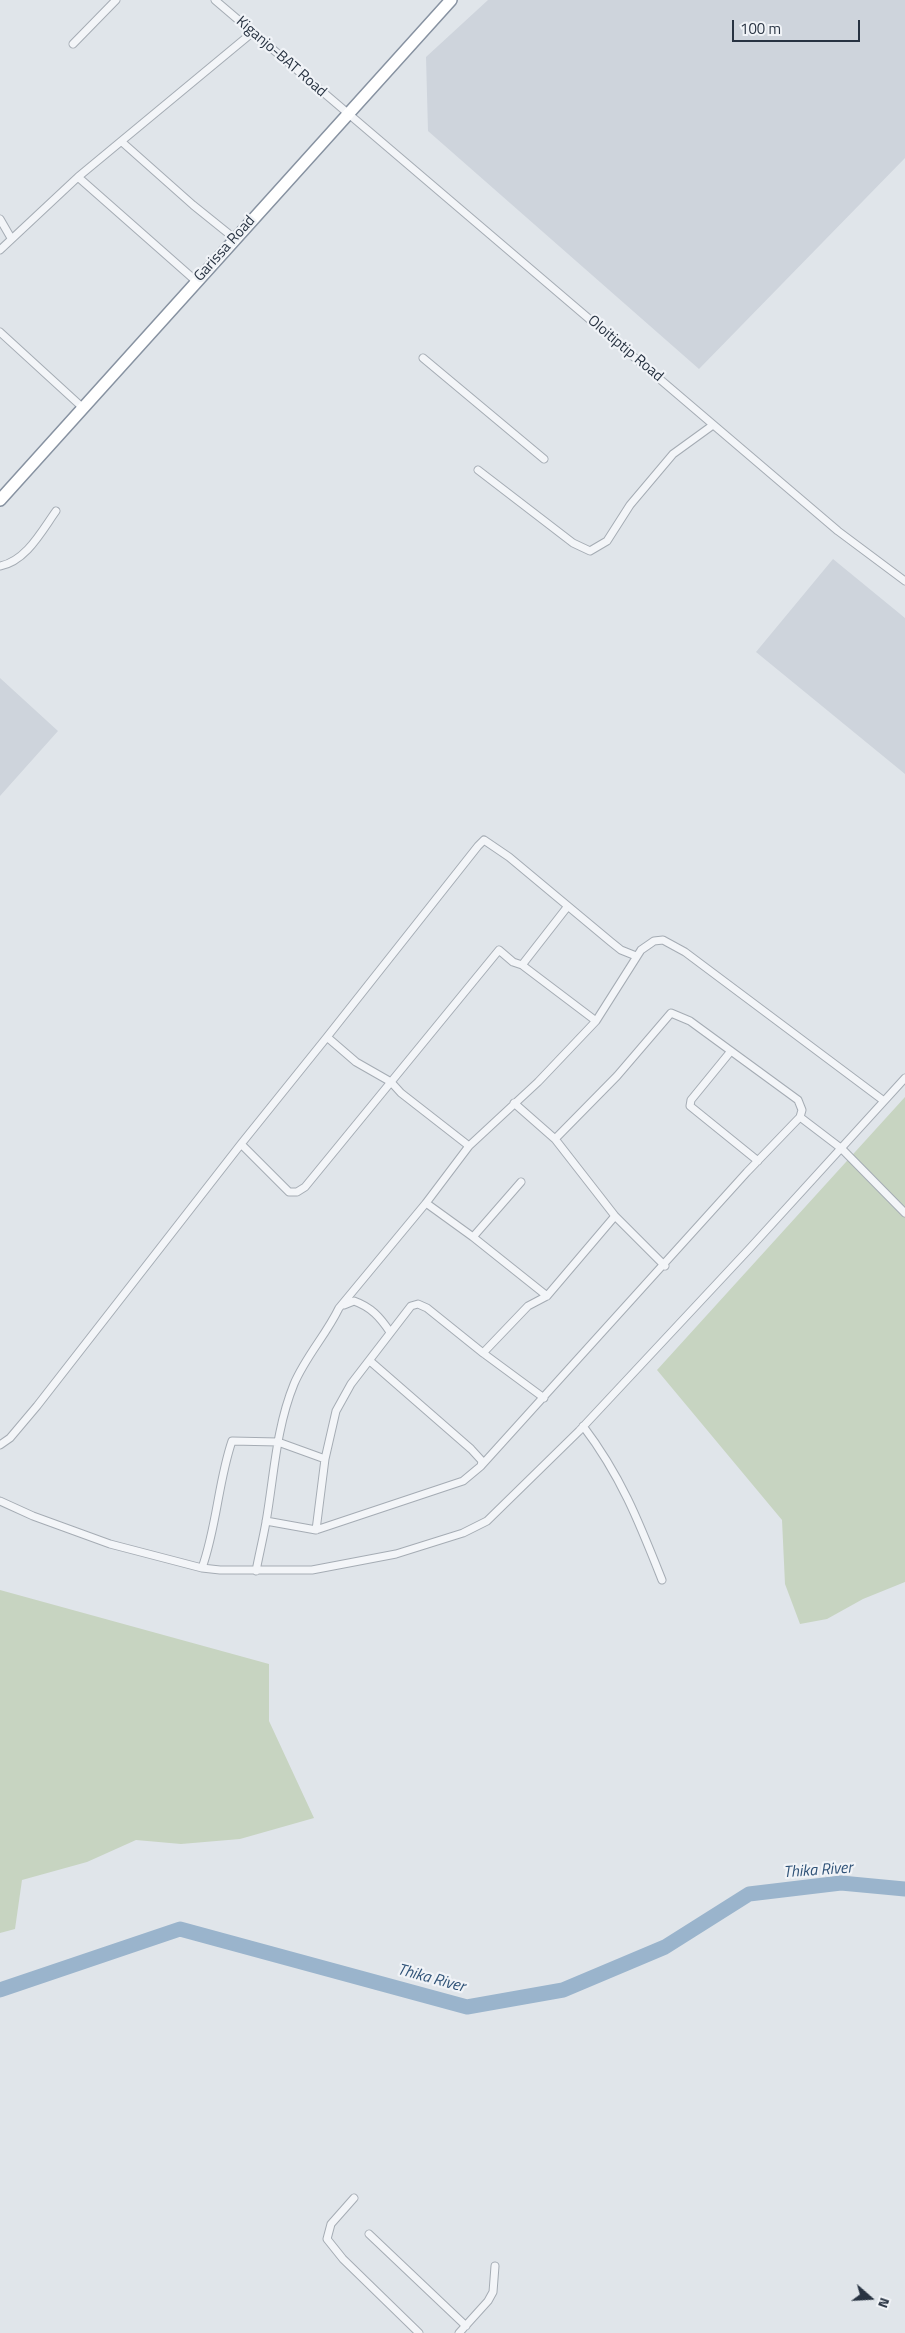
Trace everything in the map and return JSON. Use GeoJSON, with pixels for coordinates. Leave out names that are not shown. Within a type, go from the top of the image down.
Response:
{"type":"FeatureCollection","features":[{"type":"Feature","properties":{"kind":"highway","name":"Garissa Road"},"geometry":{"type":"LineString","coordinates":[[1,496],[451,0]]}},
{"type":"Feature","properties":{"kind":"street"},"geometry":{"type":"LineString","coordinates":[[73,44],[116,0]]}},
{"type":"Feature","properties":{"kind":"street","name":"Kiganjo-BAT Road"},"geometry":{"type":"LineString","coordinates":[[215,0],[347,114]]}},
{"type":"Feature","properties":{"kind":"street"},"geometry":{"type":"LineString","coordinates":[[0,250],[11,238],[26,228],[78,177],[253,32]]}},
{"type":"Feature","properties":{"kind":"street","name":"Oloitiptip Road"},"geometry":{"type":"LineString","coordinates":[[347,114],[838,531],[905,581]]}},
{"type":"Feature","properties":{"kind":"street"},"geometry":{"type":"LineString","coordinates":[[122,142],[193,205],[234,238]]}},
{"type":"Feature","properties":{"kind":"street"},"geometry":{"type":"LineString","coordinates":[[78,177],[196,281]]}},
{"type":"Feature","properties":{"kind":"street"},"geometry":{"type":"LineString","coordinates":[[0,219],[11,238]]}},
{"type":"Feature","properties":{"kind":"street"},"geometry":{"type":"LineString","coordinates":[[0,332],[82,408]]}},
{"type":"Feature","properties":{"kind":"street"},"geometry":{"type":"LineString","coordinates":[[423,358],[544,460]]}},
{"type":"Feature","properties":{"kind":"street"},"geometry":{"type":"LineString","coordinates":[[478,470],[573,543],[590,551],[607,541],[630,505],[673,454],[713,424]]}},
{"type":"Feature","properties":{"kind":"street"},"geometry":{"type":"LineString","coordinates":[[0,566],[12,564],[32,545],[56,511]]}},
{"type":"Feature","properties":{"kind":"street"},"geometry":{"type":"LineString","coordinates":[[0,1445],[10,1438],[37,1406],[241,1144],[484,840],[509,857],[621,950],[636,956]]}},
{"type":"Feature","properties":{"kind":"street"},"geometry":{"type":"LineString","coordinates":[[522,965],[568,906]]}},
{"type":"Feature","properties":{"kind":"street"},"geometry":{"type":"LineString","coordinates":[[256,1571],[286,1406],[297,1377],[339,1308],[426,1204],[469,1146],[538,1082],[596,1021],[636,956],[654,941],[670,943],[685,952],[884,1101]]}},
{"type":"Feature","properties":{"kind":"street"},"geometry":{"type":"LineString","coordinates":[[241,1144],[289,1192],[297,1192],[305,1187],[499,950],[512,962],[522,965],[596,1021]]}},
{"type":"Feature","properties":{"kind":"street"},"geometry":{"type":"LineString","coordinates":[[266,1521],[316,1530],[463,1481],[482,1466],[665,1266],[758,1161],[800,1117],[802,1110],[798,1100],[690,1021],[671,1013],[617,1076],[555,1139]]}},
{"type":"Feature","properties":{"kind":"street"},"geometry":{"type":"LineString","coordinates":[[327,1037],[356,1062],[391,1082],[401,1093],[469,1146]]}},
{"type":"Feature","properties":{"kind":"street"},"geometry":{"type":"LineString","coordinates":[[731,1051],[691,1100],[690,1106],[758,1161]]}},
{"type":"Feature","properties":{"kind":"street"},"geometry":{"type":"LineString","coordinates":[[0,1501],[33,1516],[110,1544],[202,1568],[256,1571],[312,1570],[362,1562],[396,1554],[463,1533],[487,1522],[583,1426],[905,1078]]}},
{"type":"Feature","properties":{"kind":"street"},"geometry":{"type":"LineString","coordinates":[[514,1103],[555,1139],[615,1216],[665,1266]]}},
{"type":"Feature","properties":{"kind":"street"},"geometry":{"type":"LineString","coordinates":[[800,1117],[842,1148],[905,1213]]}},
{"type":"Feature","properties":{"kind":"street"},"geometry":{"type":"LineString","coordinates":[[473,1237],[521,1182]]}},
{"type":"Feature","properties":{"kind":"street"},"geometry":{"type":"LineString","coordinates":[[426,1204],[473,1237],[547,1296]]}},
{"type":"Feature","properties":{"kind":"street"},"geometry":{"type":"LineString","coordinates":[[483,1353],[528,1306],[547,1296],[615,1216]]}},
{"type":"Feature","properties":{"kind":"street"},"geometry":{"type":"LineString","coordinates":[[339,1308],[351,1301],[362,1304],[372,1310],[390,1332]]}},
{"type":"Feature","properties":{"kind":"street"},"geometry":{"type":"LineString","coordinates":[[316,1530],[325,1459],[336,1411],[351,1384],[412,1306],[418,1304],[427,1308],[483,1353],[544,1398]]}},
{"type":"Feature","properties":{"kind":"street"},"geometry":{"type":"LineString","coordinates":[[370,1361],[471,1449],[482,1461],[482,1466]]}},
{"type":"Feature","properties":{"kind":"street"},"geometry":{"type":"LineString","coordinates":[[583,1426],[611,1465],[629,1498],[662,1580]]}},
{"type":"Feature","properties":{"kind":"street"},"geometry":{"type":"LineString","coordinates":[[202,1568],[212,1532],[223,1468],[232,1441],[278,1442],[325,1459]]}},
{"type":"Feature","properties":{"kind":"street"},"geometry":{"type":"LineString","coordinates":[[354,2198],[331,2224],[327,2239],[343,2259],[419,2333]]}},
{"type":"Feature","properties":{"kind":"street"},"geometry":{"type":"LineString","coordinates":[[369,2234],[466,2326]]}},
{"type":"Feature","properties":{"kind":"street"},"geometry":{"type":"LineString","coordinates":[[460,2333],[488,2301],[493,2292],[495,2266]]}},
{"type":"Feature","properties":{"kind":"shaded area"},"geometry":{"type":"Polygon","coordinates":[[[488,0],[905,0],[905,158],[699,369],[428,131],[426,57],[488,0]]]}},
{"type":"Feature","properties":{"kind":"shaded area"},"geometry":{"type":"Polygon","coordinates":[[[833,559],[905,618],[905,774],[756,652],[833,559]]]}},
{"type":"Feature","properties":{"kind":"shaded area"},"geometry":{"type":"Polygon","coordinates":[[[0,678],[58,731],[0,796],[0,678]]]}},
{"type":"Feature","properties":{"kind":"green space"},"geometry":{"type":"Polygon","coordinates":[[[905,1097],[905,1582],[863,1599],[827,1619],[800,1624],[785,1584],[782,1520],[657,1370],[905,1097]]]}},
{"type":"Feature","properties":{"kind":"green space"},"geometry":{"type":"Polygon","coordinates":[[[0,1590],[269,1664],[269,1721],[314,1818],[240,1839],[181,1844],[136,1840],[87,1862],[22,1880],[15,1929],[0,1933],[0,1590]]]}},
{"type":"Feature","properties":{"kind":"waterway","name":"Thika River"},"geometry":{"type":"LineString","coordinates":[[0,1990],[180,1929],[467,2007],[563,1990],[665,1947],[749,1894],[841,1883],[905,1889]]}}]}
